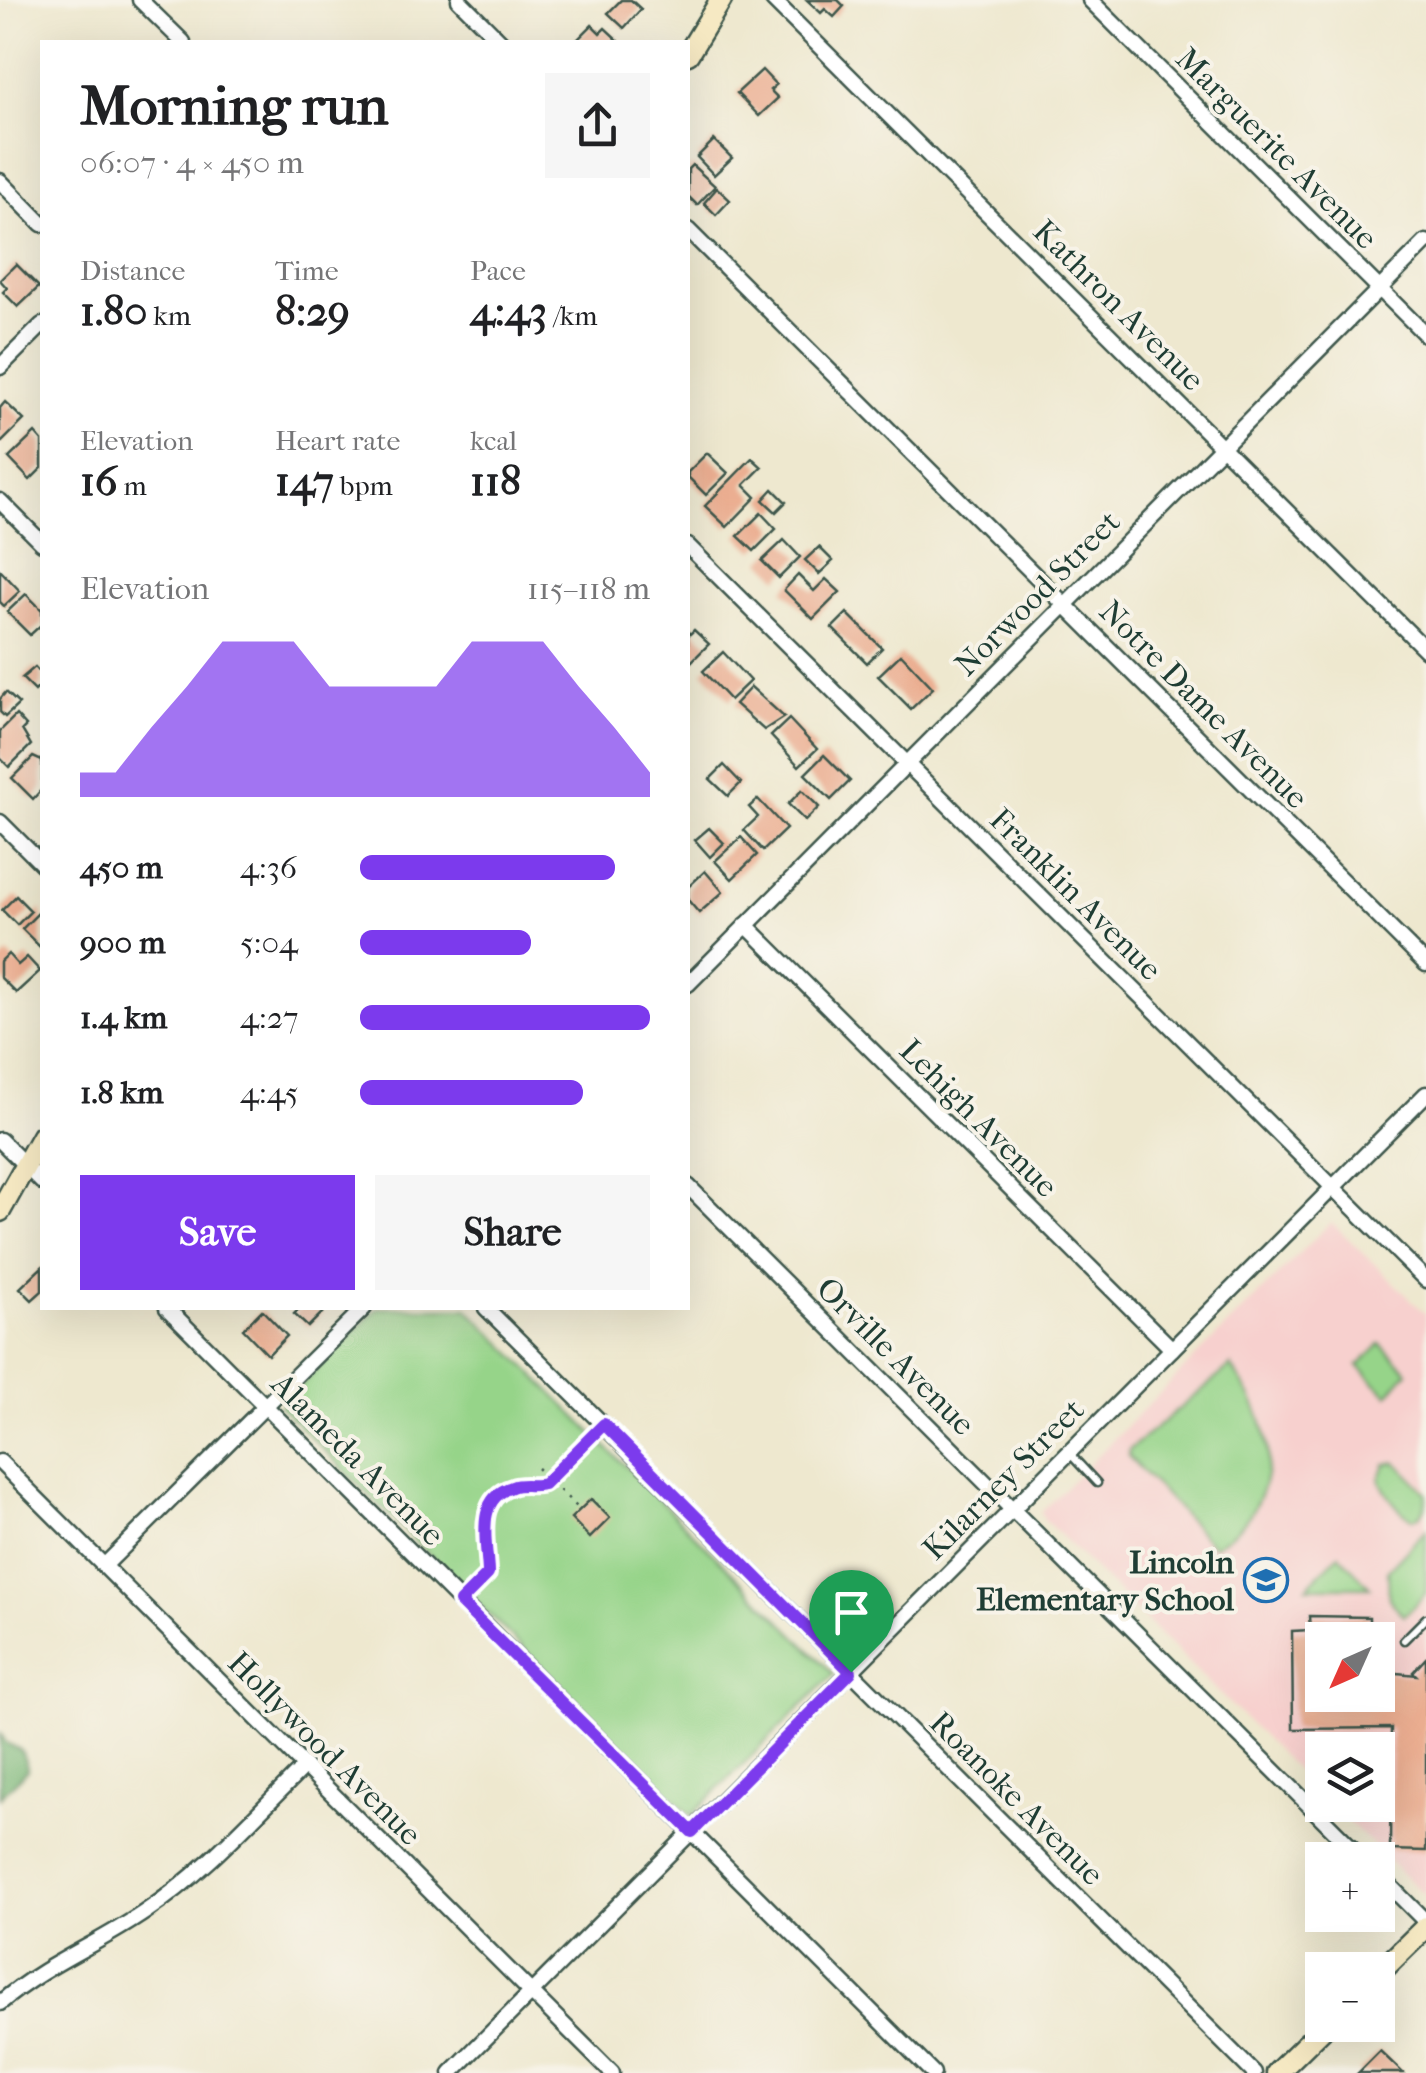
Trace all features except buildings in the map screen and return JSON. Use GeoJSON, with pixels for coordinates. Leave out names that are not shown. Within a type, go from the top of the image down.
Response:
{"type":"FeatureCollection","features":[{"type":"Feature","properties":{"kind":"street"},"geometry":{"type":"LineString","coordinates":[[140,0],[181,40]]}},
{"type":"Feature","properties":{"kind":"street"},"geometry":{"type":"LineString","coordinates":[[458,0],[500,40]]}},
{"type":"Feature","properties":{"kind":"street"},"geometry":{"type":"LineString","coordinates":[[690,51],[721,0]]}},
{"type":"Feature","properties":{"kind":"street","name":"Kathron Avenue"},"geometry":{"type":"LineString","coordinates":[[772,0],[1426,650]]}},
{"type":"Feature","properties":{"kind":"street","name":"Marguerite Avenue"},"geometry":{"type":"LineString","coordinates":[[1090,0],[1426,335]]}},
{"type":"Feature","properties":{"kind":"street"},"geometry":{"type":"LineString","coordinates":[[0,182],[40,222]]}},
{"type":"Feature","properties":{"kind":"street","name":"Notre Dame Avenue"},"geometry":{"type":"LineString","coordinates":[[690,232],[1426,964]]}},
{"type":"Feature","properties":{"kind":"street","name":"Norwood Street"},"geometry":{"type":"LineString","coordinates":[[690,982],[1426,242]]}},
{"type":"Feature","properties":{"kind":"street"},"geometry":{"type":"LineString","coordinates":[[0,367],[40,328]]}},
{"type":"Feature","properties":{"kind":"street"},"geometry":{"type":"LineString","coordinates":[[0,501],[40,541]]}},
{"type":"Feature","properties":{"kind":"street","name":"Franklin Avenue"},"geometry":{"type":"LineString","coordinates":[[690,548],[1426,1280]]}},
{"type":"Feature","properties":{"kind":"street"},"geometry":{"type":"LineString","coordinates":[[0,822],[40,862]]}},
{"type":"Feature","properties":{"kind":"street","name":"Lehigh Avenue"},"geometry":{"type":"LineString","coordinates":[[746,925],[1172,1349]]}},
{"type":"Feature","properties":{"kind":"street","name":"Kilarney Street"},"geometry":{"type":"LineString","coordinates":[[451,2073],[1426,1094]]}},
{"type":"Feature","properties":{"kind":"street"},"geometry":{"type":"LineString","coordinates":[[0,1211],[40,1139]]}},
{"type":"Feature","properties":{"kind":"street"},"geometry":{"type":"LineString","coordinates":[[0,1140],[40,1180]]}},
{"type":"Feature","properties":{"kind":"street","name":"Orville Avenue"},"geometry":{"type":"LineString","coordinates":[[690,1188],[1346,1842]]}},
{"type":"Feature","properties":{"kind":"street","name":"Alameda Avenue"},"geometry":{"type":"LineString","coordinates":[[169,1310],[933,2073]]}},
{"type":"Feature","properties":{"kind":"street"},"geometry":{"type":"LineString","coordinates":[[104,1566],[362,1310]]}},
{"type":"Feature","properties":{"kind":"street","name":"Roanoke Avenue"},"geometry":{"type":"LineString","coordinates":[[488,1310],[1254,2073]]}},
{"type":"Feature","properties":{"kind":"street","name":"Hollywood Avenue"},"geometry":{"type":"LineString","coordinates":[[0,1462],[612,2073]]}},
{"type":"Feature","properties":{"kind":"street"},"geometry":{"type":"LineString","coordinates":[[0,2003],[35,1975],[143,1914],[176,1890],[305,1766]]}},
{"type":"Feature","properties":{"kind":"street"},"geometry":{"type":"LineString","coordinates":[[1395,1892],[1426,1924],[1395,1956]]}},
{"type":"Feature","properties":{"kind":"street"},"geometry":{"type":"LineString","coordinates":[[1276,2073],[1308,2042]]}},
{"type":"Feature","properties":{"kind":"lane"},"geometry":{"type":"LineString","coordinates":[[1069,1452],[1097,1483]]}},
{"type":"Feature","properties":{"kind":"lane"},"geometry":{"type":"LineString","coordinates":[[1404,1640],[1426,1618]]}},
{"type":"Feature","properties":{"kind":"path"},"geometry":{"type":"LineString","coordinates":[[460,1602],[488,1574],[485,1518],[494,1500],[514,1486],[537,1486],[548,1480],[604,1424]]}},
{"type":"Feature","properties":{"kind":"path"},"geometry":{"type":"LineString","coordinates":[[537,1468],[580,1510]]}},
{"type":"Feature","properties":{"kind":"shaded area","name":"Lincoln Elementary School"},"geometry":{"type":"Polygon","coordinates":[[[1331,1222],[1426,1314],[1426,1897],[1395,1867],[1395,1842],[1369,1842],[1349,1822],[1395,1822],[1395,1732],[1305,1732],[1305,1779],[1041,1512],[1331,1222]]]}},
{"type":"Feature","properties":{"kind":"green space"},"geometry":{"type":"Polygon","coordinates":[[[376,1310],[469,1310],[834,1674],[691,1816],[280,1406],[376,1310]]]}},
{"type":"Feature","properties":{"kind":"green space"},"geometry":{"type":"Polygon","coordinates":[[[1380,1344],[1408,1371],[1388,1395],[1358,1366],[1380,1344]]]}},
{"type":"Feature","properties":{"kind":"green space"},"geometry":{"type":"Polygon","coordinates":[[[1231,1366],[1261,1420],[1268,1458],[1261,1493],[1253,1509],[1242,1524],[1213,1546],[1129,1457],[1129,1450],[1231,1366]]]}},
{"type":"Feature","properties":{"kind":"green space"},"geometry":{"type":"Polygon","coordinates":[[[1396,1462],[1426,1493],[1424,1508],[1414,1519],[1394,1502],[1379,1479],[1385,1464],[1396,1462]]]}},
{"type":"Feature","properties":{"kind":"green space"},"geometry":{"type":"Polygon","coordinates":[[[1426,1530],[1426,1593],[1404,1616],[1389,1599],[1388,1570],[1426,1530]]]}},
{"type":"Feature","properties":{"kind":"green space"},"geometry":{"type":"Polygon","coordinates":[[[1339,1554],[1370,1587],[1307,1587],[1339,1554]]]}},
{"type":"Feature","properties":{"kind":"green space"},"geometry":{"type":"Polygon","coordinates":[[[0,1732],[6,1743],[21,1750],[28,1770],[0,1797],[0,1732]]]}},
{"type":"Feature","properties":{"kind":"place","name":"Lincoln Elementary School"},"geometry":{"type":"Point","coordinates":[1266,1580]}},
{"type":"Feature","properties":{"kind":"route"},"geometry":{"type":"LineString","coordinates":[[604,1424],[851,1672],[692,1832],[460,1602],[488,1574],[485,1518],[489,1508],[504,1490],[544,1484],[604,1424]]}}]}
